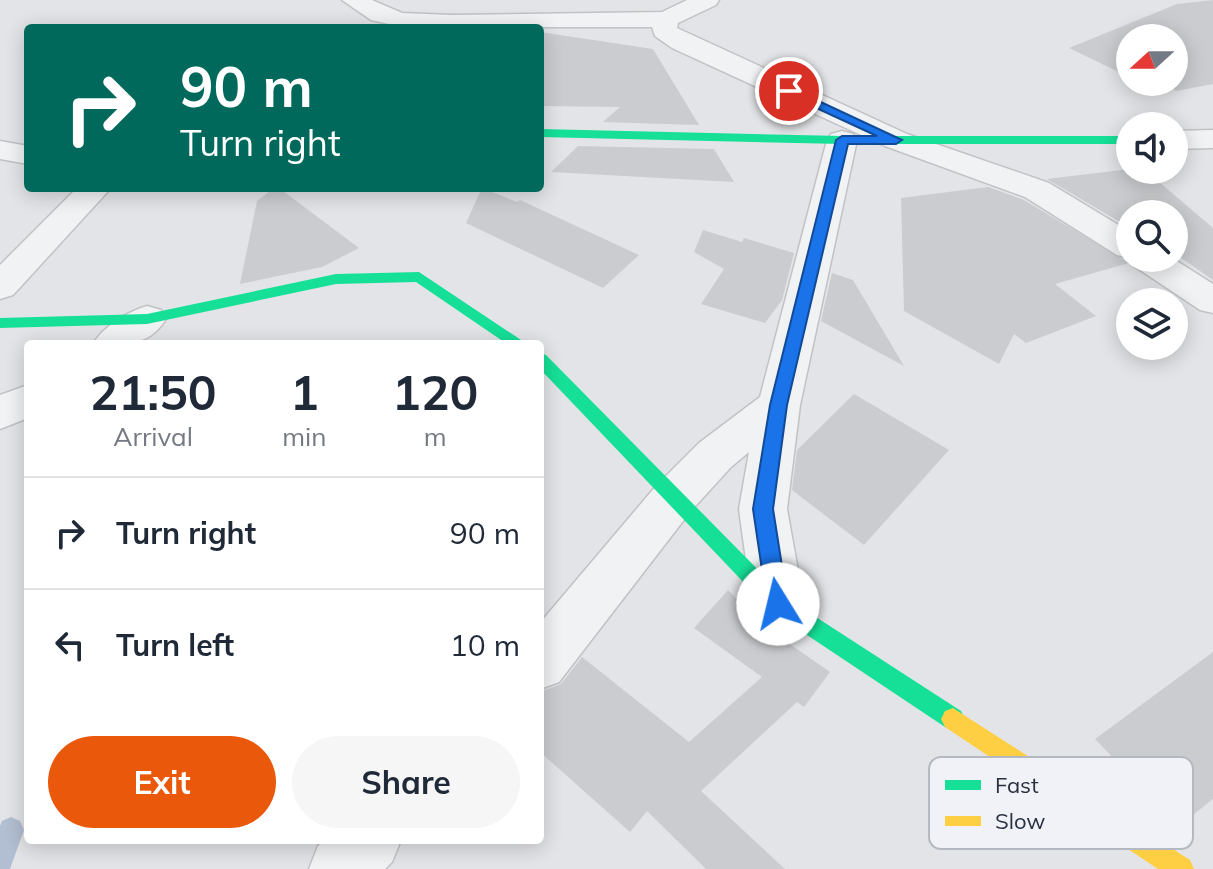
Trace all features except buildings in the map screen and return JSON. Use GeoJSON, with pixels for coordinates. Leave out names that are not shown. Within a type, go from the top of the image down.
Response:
{"type":"FeatureCollection","features":[{"type":"Feature","properties":{"kind":"street"},"geometry":{"type":"LineString","coordinates":[[354,0],[380,15],[402,20],[452,23],[666,19],[707,0]]}},
{"type":"Feature","properties":{"kind":"street"},"geometry":{"type":"LineString","coordinates":[[666,19],[664,31],[681,42],[896,140],[1037,190],[1116,238]]}},
{"type":"Feature","properties":{"kind":"street"},"geometry":{"type":"LineString","coordinates":[[544,133],[842,140],[1116,140]]}},
{"type":"Feature","properties":{"kind":"street"},"geometry":{"type":"LineString","coordinates":[[1188,140],[1213,139]]}},
{"type":"Feature","properties":{"kind":"street"},"geometry":{"type":"LineString","coordinates":[[778,604],[763,509],[779,405],[842,140]]}},
{"type":"Feature","properties":{"kind":"street"},"geometry":{"type":"LineString","coordinates":[[0,287],[91,192]]}},
{"type":"Feature","properties":{"kind":"street"},"geometry":{"type":"LineString","coordinates":[[1168,272],[1213,301]]}},
{"type":"Feature","properties":{"kind":"street"},"geometry":{"type":"LineString","coordinates":[[0,323],[147,319],[336,279],[419,277],[513,340]]}},
{"type":"Feature","properties":{"kind":"street"},"geometry":{"type":"LineString","coordinates":[[118,340],[147,319]]}},
{"type":"Feature","properties":{"kind":"street"},"geometry":{"type":"LineString","coordinates":[[544,363],[778,604],[1011,757]]}},
{"type":"Feature","properties":{"kind":"street"},"geometry":{"type":"LineString","coordinates":[[0,413],[24,402]]}},
{"type":"Feature","properties":{"kind":"street"},"geometry":{"type":"LineString","coordinates":[[544,659],[673,499],[715,455],[779,405]]}},
{"type":"Feature","properties":{"kind":"street"},"geometry":{"type":"LineString","coordinates":[[341,869],[366,844]]}},
{"type":"Feature","properties":{"kind":"street"},"geometry":{"type":"LineString","coordinates":[[1151,849],[1181,869]]}},
{"type":"Feature","properties":{"kind":"waterway"},"geometry":{"type":"LineString","coordinates":[[0,861],[11,830]]}},
{"type":"Feature","properties":{"kind":"traffic: fast"},"geometry":{"type":"LineString","coordinates":[[544,133],[842,140],[1116,140]]}},
{"type":"Feature","properties":{"kind":"traffic: fast"},"geometry":{"type":"LineString","coordinates":[[0,323],[147,319],[336,279],[419,277],[513,340]]}},
{"type":"Feature","properties":{"kind":"traffic: fast"},"geometry":{"type":"LineString","coordinates":[[544,363],[778,604],[953,719]]}},
{"type":"Feature","properties":{"kind":"traffic: slow"},"geometry":{"type":"LineString","coordinates":[[953,719],[1011,757]]}},
{"type":"Feature","properties":{"kind":"traffic: slow"},"geometry":{"type":"LineString","coordinates":[[1151,849],[1181,869]]}},
{"type":"Feature","properties":{"kind":"route"},"geometry":{"type":"LineString","coordinates":[[778,604],[763,509],[779,405],[842,140],[896,140],[789,91]]}}]}
